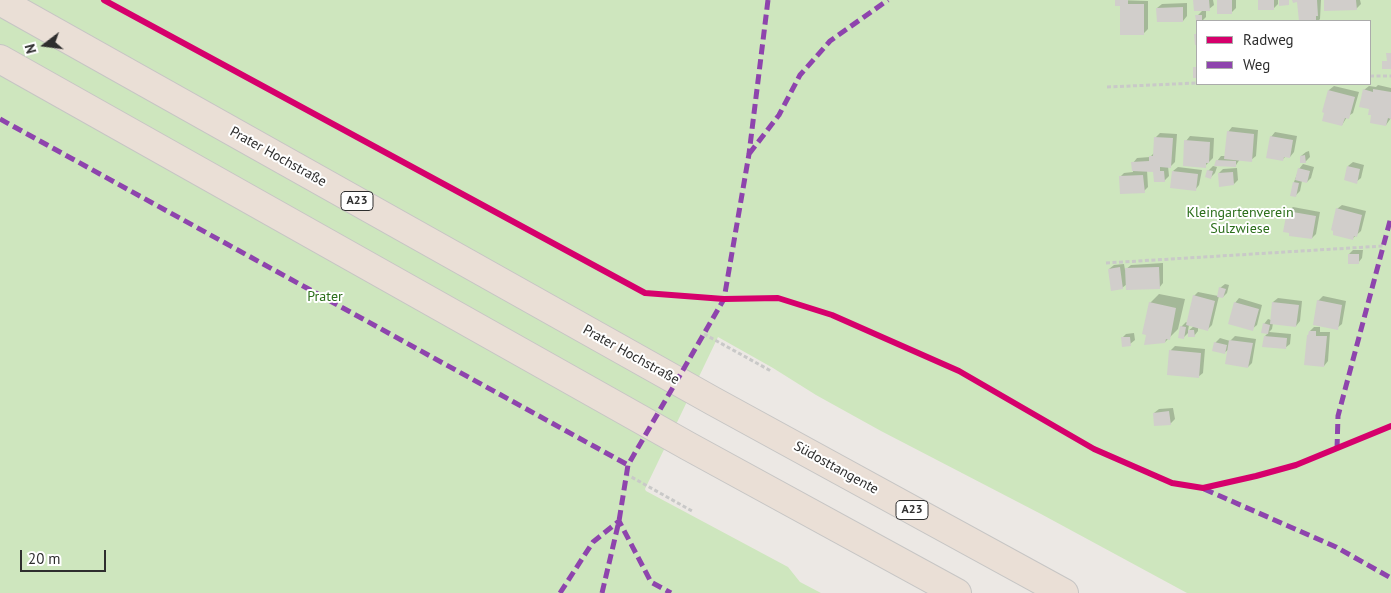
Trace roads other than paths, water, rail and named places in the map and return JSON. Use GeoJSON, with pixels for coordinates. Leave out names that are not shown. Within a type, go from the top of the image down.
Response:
{"type":"FeatureCollection","features":[{"type":"Feature","properties":{"kind":"highway","name":"Prater Hochstraße"},"geometry":{"type":"LineString","coordinates":[[0,1],[713,401]]}},
{"type":"Feature","properties":{"kind":"highway"},"geometry":{"type":"LineString","coordinates":[[0,59],[688,446],[957,593]]}},
{"type":"Feature","properties":{"kind":"highway","name":"Südosttangente"},"geometry":{"type":"LineString","coordinates":[[713,401],[1064,593]]}},
{"type":"Feature","properties":{"kind":"park label","name":"Kleingartenverein Sulzwiese"},"geometry":{"type":"Point","coordinates":[1240,222]}},
{"type":"Feature","properties":{"kind":"park label","name":"Prater"},"geometry":{"type":"Point","coordinates":[325,297]}}]}
